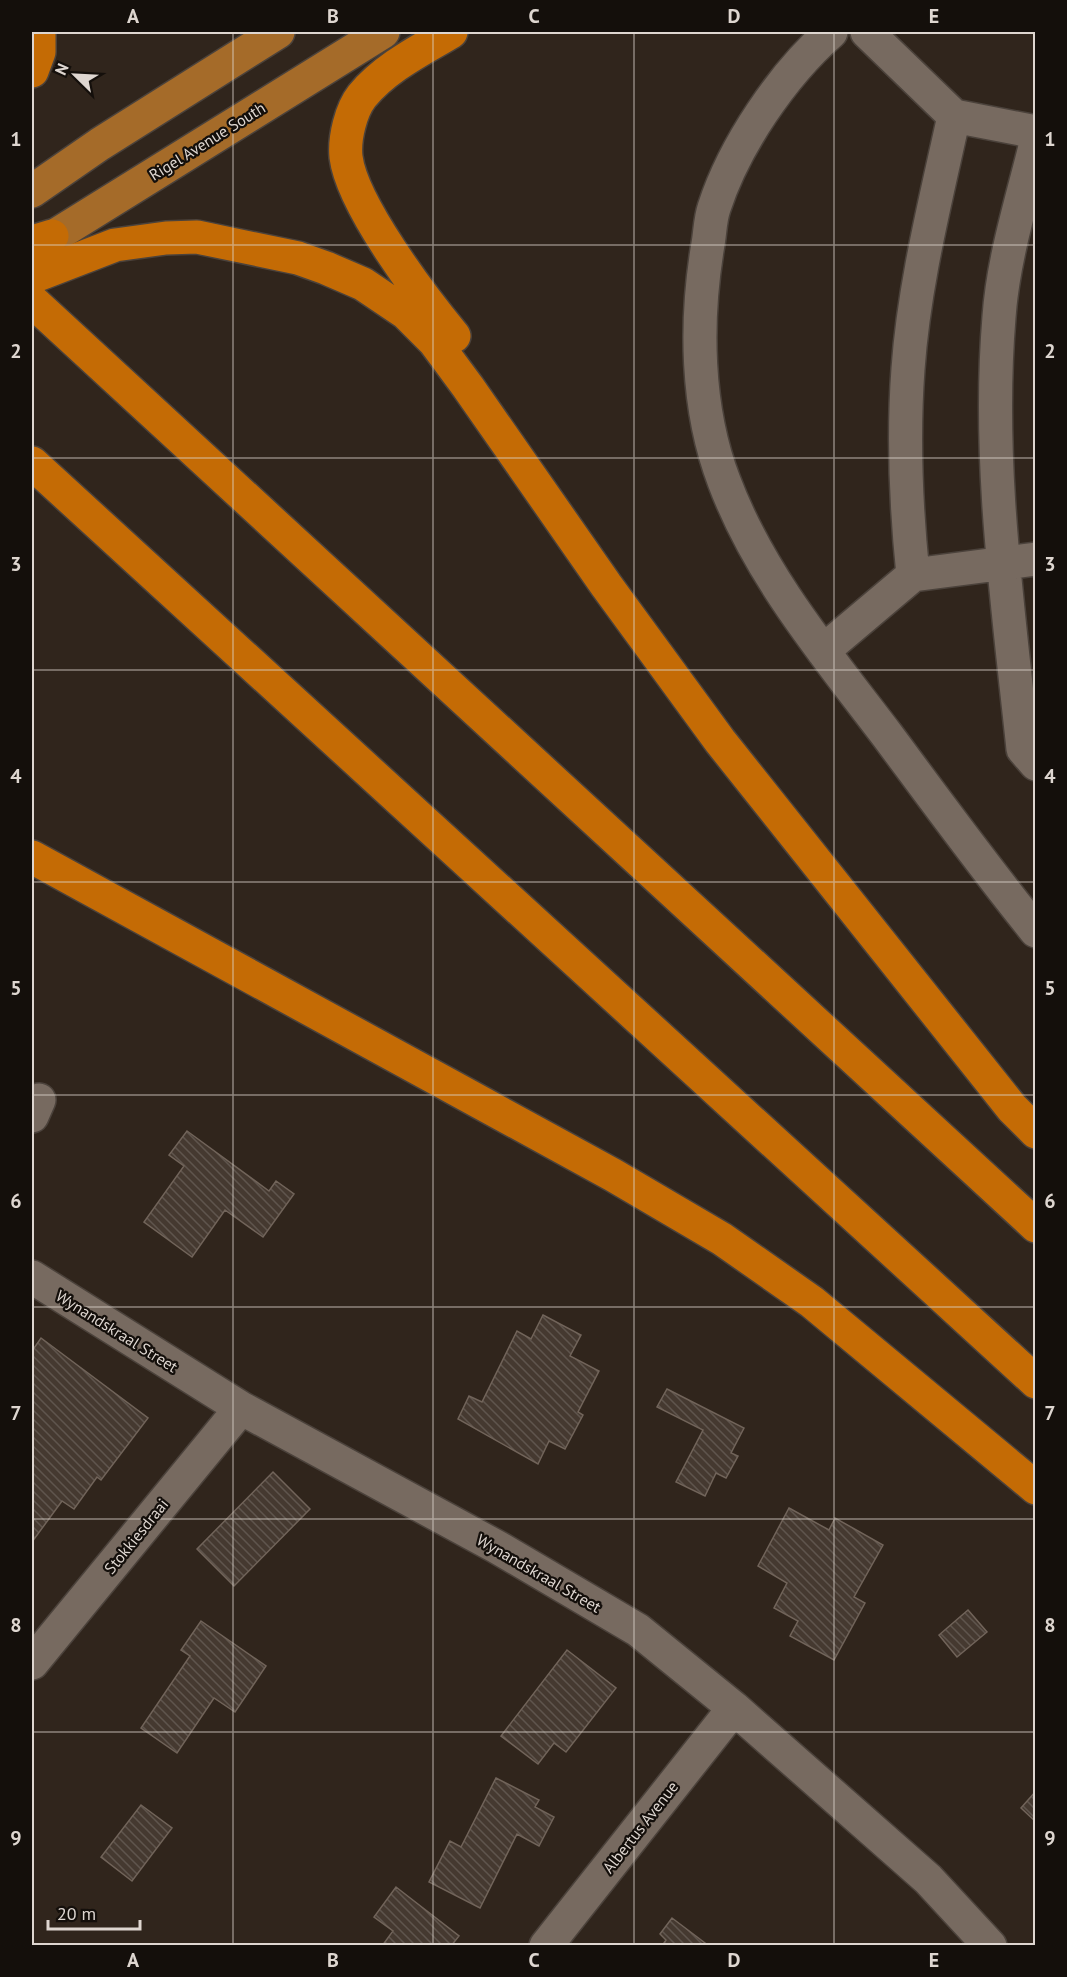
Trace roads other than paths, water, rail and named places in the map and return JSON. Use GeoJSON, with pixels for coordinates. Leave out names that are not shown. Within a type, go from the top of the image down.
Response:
{"type":"FeatureCollection","features":[{"type":"Feature","properties":{"kind":"highway"},"geometry":{"type":"LineString","coordinates":[[32,72],[39,52],[39,32]]}},
{"type":"Feature","properties":{"kind":"highway"},"geometry":{"type":"LineString","coordinates":[[451,32],[392,68],[361,97],[347,136],[346,157],[357,192],[390,248],[435,313],[467,353],[606,585]]}},
{"type":"Feature","properties":{"kind":"highway"},"geometry":{"type":"LineString","coordinates":[[32,277],[93,251],[115,245],[166,238],[197,237],[298,258],[363,284],[406,313],[434,341],[468,387],[606,585],[720,741],[1012,1108],[1035,1132]]}},
{"type":"Feature","properties":{"kind":"highway"},"geometry":{"type":"LineString","coordinates":[[32,301],[1035,1226]]}},
{"type":"Feature","properties":{"kind":"highway"},"geometry":{"type":"LineString","coordinates":[[32,463],[1035,1382]]}},
{"type":"Feature","properties":{"kind":"highway"},"geometry":{"type":"LineString","coordinates":[[32,857],[603,1169],[722,1239],[812,1302],[1035,1488]]}},
{"type":"Feature","properties":{"kind":"highway"},"geometry":{"type":"LineString","coordinates":[[32,877],[327,1018]]}},
{"type":"Feature","properties":{"kind":"main road"},"geometry":{"type":"LineString","coordinates":[[32,191],[100,144],[278,32]]}},
{"type":"Feature","properties":{"kind":"main road","name":"Rigel Avenue South"},"geometry":{"type":"LineString","coordinates":[[38,243],[134,187],[383,32]]}},
{"type":"Feature","properties":{"kind":"street"},"geometry":{"type":"LineString","coordinates":[[831,32],[782,85],[734,158],[713,210],[703,272],[700,345],[707,423],[724,481],[755,549],[823,651],[1035,931]]}},
{"type":"Feature","properties":{"kind":"street"},"geometry":{"type":"LineString","coordinates":[[867,32],[954,116],[1035,132]]}},
{"type":"Feature","properties":{"kind":"street"},"geometry":{"type":"LineString","coordinates":[[914,575],[906,514],[908,369],[925,248],[954,116]]}},
{"type":"Feature","properties":{"kind":"street"},"geometry":{"type":"LineString","coordinates":[[1035,143],[1014,230],[999,315],[994,400],[1003,565],[1023,749],[1035,764]]}},
{"type":"Feature","properties":{"kind":"street"},"geometry":{"type":"LineString","coordinates":[[823,651],[914,575],[1035,559]]}},
{"type":"Feature","properties":{"kind":"street","name":"Wynandskraal Street"},"geometry":{"type":"LineString","coordinates":[[32,1277],[241,1408],[497,1547],[638,1630],[734,1708],[928,1879],[990,1946]]}},
{"type":"Feature","properties":{"kind":"street","name":"Stokkiesdraai"},"geometry":{"type":"LineString","coordinates":[[32,1663],[241,1408]]}},
{"type":"Feature","properties":{"kind":"street","name":"Albertus Avenue"},"geometry":{"type":"LineString","coordinates":[[546,1946],[734,1708]]}}]}
